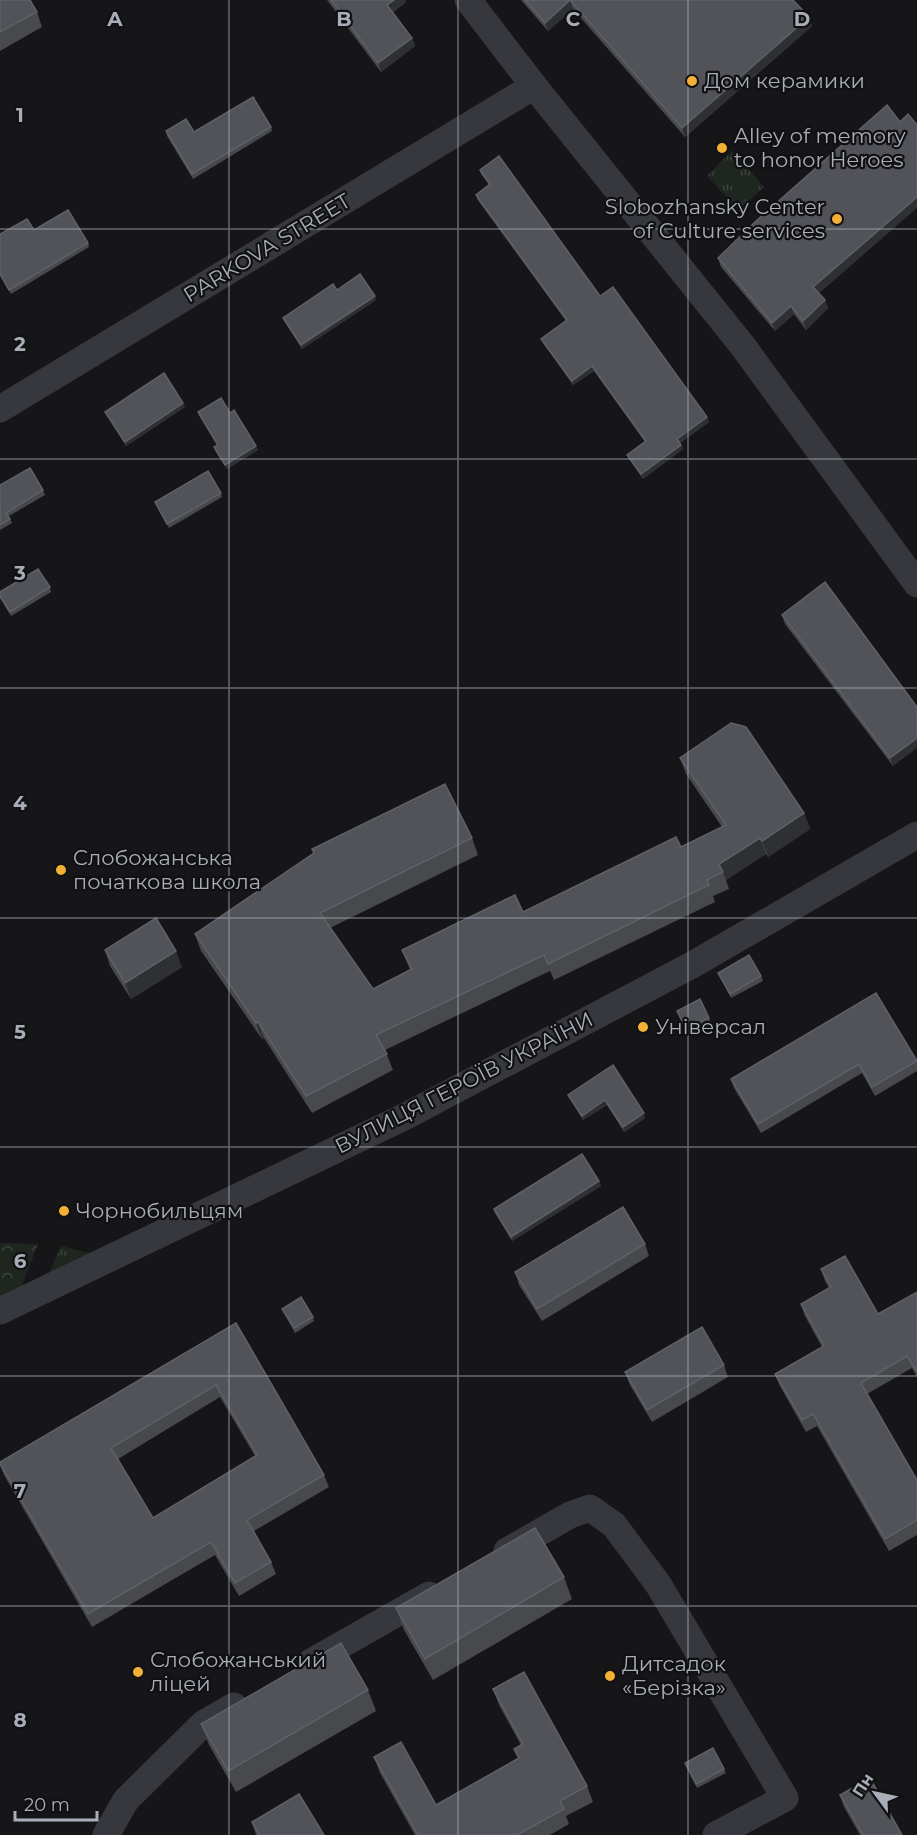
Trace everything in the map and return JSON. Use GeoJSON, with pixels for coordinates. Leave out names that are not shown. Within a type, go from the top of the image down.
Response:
{"type":"FeatureCollection","features":[{"type":"Feature","properties":{"kind":"street"},"geometry":{"type":"LineString","coordinates":[[468,0],[534,87],[742,345],[917,584]]}},
{"type":"Feature","properties":{"kind":"street","name":"PARKOVA STREET"},"geometry":{"type":"LineString","coordinates":[[0,407],[534,87]]}},
{"type":"Feature","properties":{"kind":"street","name":"ВУЛИЦЯ ГЕРОЇВ УКРАЇНИ"},"geometry":{"type":"LineString","coordinates":[[0,1311],[406,1116],[692,965],[917,835]]}},
{"type":"Feature","properties":{"kind":"street"},"geometry":{"type":"LineString","coordinates":[[489,1561],[570,1515],[590,1508],[614,1525],[658,1584],[785,1798],[716,1835]]}},
{"type":"Feature","properties":{"kind":"street"},"geometry":{"type":"LineString","coordinates":[[285,1677],[448,1584]]}},
{"type":"Feature","properties":{"kind":"street"},"geometry":{"type":"LineString","coordinates":[[106,1835],[126,1800],[203,1724],[254,1695]]}},
{"type":"Feature","properties":{"kind":"green space"},"geometry":{"type":"Polygon","coordinates":[[[732,151],[764,187],[738,210],[707,176],[732,151]]]}},
{"type":"Feature","properties":{"kind":"green space"},"geometry":{"type":"Polygon","coordinates":[[[0,1243],[38,1244],[20,1290],[0,1297],[0,1243]]]}},
{"type":"Feature","properties":{"kind":"green space"},"geometry":{"type":"Polygon","coordinates":[[[61,1246],[98,1255],[46,1280],[61,1246]]]}},
{"type":"Feature","properties":{"kind":"building"},"geometry":{"type":"Polygon","coordinates":[[[0,0],[30,0],[37,12],[0,32],[0,0]]]}},
{"type":"Feature","properties":{"kind":"building"},"geometry":{"type":"Polygon","coordinates":[[[331,0],[394,0],[387,5],[412,38],[378,63],[331,0]]]}},
{"type":"Feature","properties":{"kind":"building"},"geometry":{"type":"Polygon","coordinates":[[[525,0],[570,0],[545,23],[525,0]]]}},
{"type":"Feature","properties":{"kind":"building","name":"Дом керамики"},"geometry":{"type":"Polygon","coordinates":[[[570,0],[793,0],[809,17],[682,128],[570,0]]]}},
{"type":"Feature","properties":{"kind":"building"},"geometry":{"type":"Polygon","coordinates":[[[253,97],[271,127],[192,174],[166,131],[186,119],[194,132],[253,97]]]}},
{"type":"Feature","properties":{"kind":"building","name":"Slobozhansky Center of Culture services"},"geometry":{"type":"Polygon","coordinates":[[[887,105],[900,122],[908,114],[917,125],[917,197],[813,287],[825,300],[803,321],[791,306],[772,323],[718,258],[755,222],[887,105]]]}},
{"type":"Feature","properties":{"kind":"building"},"geometry":{"type":"Polygon","coordinates":[[[499,156],[600,296],[613,287],[707,417],[677,439],[681,445],[641,474],[627,455],[646,441],[592,366],[572,381],[541,339],[567,320],[476,195],[490,184],[480,170],[499,156]]]}},
{"type":"Feature","properties":{"kind":"building"},"geometry":{"type":"Polygon","coordinates":[[[68,210],[88,243],[9,290],[0,274],[0,234],[27,219],[34,230],[68,210]]]}},
{"type":"Feature","properties":{"kind":"building"},"geometry":{"type":"Polygon","coordinates":[[[360,274],[375,296],[301,345],[283,318],[333,284],[337,290],[360,274]]]}},
{"type":"Feature","properties":{"kind":"building"},"geometry":{"type":"Polygon","coordinates":[[[164,373],[183,403],[125,442],[105,412],[164,373]]]}},
{"type":"Feature","properties":{"kind":"building"},"geometry":{"type":"Polygon","coordinates":[[[221,398],[230,413],[234,410],[256,446],[225,465],[214,447],[218,445],[198,412],[221,398]]]}},
{"type":"Feature","properties":{"kind":"building"},"geometry":{"type":"Polygon","coordinates":[[[30,468],[43,490],[6,513],[10,519],[0,525],[0,485],[30,468]]]}},
{"type":"Feature","properties":{"kind":"building"},"geometry":{"type":"Polygon","coordinates":[[[208,471],[221,493],[167,524],[155,502],[208,471]]]}},
{"type":"Feature","properties":{"kind":"building"},"geometry":{"type":"Polygon","coordinates":[[[38,569],[50,587],[10,612],[0,592],[38,569]]]}},
{"type":"Feature","properties":{"kind":"building"},"geometry":{"type":"Polygon","coordinates":[[[825,582],[917,707],[917,738],[890,758],[782,615],[825,582]]]}},
{"type":"Feature","properties":{"kind":"building"},"geometry":{"type":"Polygon","coordinates":[[[731,723],[746,727],[804,813],[762,841],[760,838],[719,864],[723,872],[707,880],[709,885],[548,964],[544,955],[376,1035],[387,1054],[306,1096],[258,1022],[256,1023],[195,934],[314,853],[312,849],[445,784],[472,838],[320,913],[373,989],[412,969],[402,950],[515,895],[523,912],[676,837],[681,847],[726,825],[680,758],[731,723]]]}},
{"type":"Feature","properties":{"kind":"building"},"geometry":{"type":"Polygon","coordinates":[[[156,918],[176,951],[125,983],[105,950],[156,918]]]}},
{"type":"Feature","properties":{"kind":"building"},"geometry":{"type":"Polygon","coordinates":[[[749,955],[761,976],[730,994],[718,973],[749,955]]]}},
{"type":"Feature","properties":{"kind":"building"},"geometry":{"type":"Polygon","coordinates":[[[876,993],[917,1061],[872,1087],[859,1064],[758,1124],[731,1079],[876,993]]]}},
{"type":"Feature","properties":{"kind":"building"},"geometry":{"type":"Polygon","coordinates":[[[700,999],[709,1018],[686,1029],[677,1011],[700,999]]]}},
{"type":"Feature","properties":{"kind":"building"},"geometry":{"type":"Polygon","coordinates":[[[613,1065],[644,1113],[623,1127],[605,1100],[582,1116],[568,1095],[613,1065]]]}},
{"type":"Feature","properties":{"kind":"building"},"geometry":{"type":"Polygon","coordinates":[[[582,1154],[599,1181],[511,1237],[494,1209],[582,1154]]]}},
{"type":"Feature","properties":{"kind":"building"},"geometry":{"type":"Polygon","coordinates":[[[623,1207],[645,1244],[537,1309],[515,1272],[623,1207]]]}},
{"type":"Feature","properties":{"kind":"building"},"geometry":{"type":"Polygon","coordinates":[[[845,1256],[878,1314],[917,1292],[917,1372],[907,1356],[861,1383],[917,1480],[917,1520],[885,1539],[813,1414],[802,1420],[775,1374],[824,1346],[801,1304],[831,1287],[821,1269],[845,1256]]]}},
{"type":"Feature","properties":{"kind":"building"},"geometry":{"type":"Polygon","coordinates":[[[301,1297],[313,1317],[294,1328],[282,1309],[301,1297]]]}},
{"type":"Feature","properties":{"kind":"building"},"geometry":{"type":"Polygon","coordinates":[[[236,1323],[324,1475],[247,1520],[271,1562],[235,1583],[211,1542],[88,1614],[0,1462],[236,1323]],[[216,1385],[111,1448],[153,1518],[257,1455],[216,1385]]]}},
{"type":"Feature","properties":{"kind":"building"},"geometry":{"type":"Polygon","coordinates":[[[702,1327],[724,1365],[647,1410],[625,1372],[702,1327]]]}},
{"type":"Feature","properties":{"kind":"building"},"geometry":{"type":"Polygon","coordinates":[[[535,1528],[564,1577],[425,1659],[396,1608],[535,1528]]]}},
{"type":"Feature","properties":{"kind":"building"},"geometry":{"type":"Polygon","coordinates":[[[341,1643],[368,1690],[228,1771],[201,1724],[341,1643]]]}},
{"type":"Feature","properties":{"kind":"building"},"geometry":{"type":"Polygon","coordinates":[[[524,1672],[587,1786],[560,1801],[564,1809],[517,1835],[418,1835],[374,1757],[401,1742],[436,1805],[519,1758],[514,1749],[523,1744],[493,1689],[524,1672]]]}},
{"type":"Feature","properties":{"kind":"building"},"geometry":{"type":"Polygon","coordinates":[[[713,1748],[724,1769],[696,1784],[685,1763],[713,1748]]]}},
{"type":"Feature","properties":{"kind":"building"},"geometry":{"type":"Polygon","coordinates":[[[870,1778],[902,1835],[863,1835],[840,1795],[870,1778]]]}},
{"type":"Feature","properties":{"kind":"building"},"geometry":{"type":"Polygon","coordinates":[[[299,1794],[324,1835],[259,1835],[252,1822],[299,1794]]]}},
{"type":"Feature","properties":{"kind":"place","name":"Дом керамики"},"geometry":{"type":"Point","coordinates":[692,81]}},
{"type":"Feature","properties":{"kind":"place","name":"Alley of memory to honor Heroes"},"geometry":{"type":"Point","coordinates":[722,148]}},
{"type":"Feature","properties":{"kind":"place","name":"Slobozhansky Center of Culture services"},"geometry":{"type":"Point","coordinates":[837,219]}},
{"type":"Feature","properties":{"kind":"place","name":"Cлобожанська початкова школа"},"geometry":{"type":"Point","coordinates":[61,870]}},
{"type":"Feature","properties":{"kind":"place","name":"Універсал"},"geometry":{"type":"Point","coordinates":[643,1027]}},
{"type":"Feature","properties":{"kind":"place","name":"Чорнобильцям"},"geometry":{"type":"Point","coordinates":[64,1211]}},
{"type":"Feature","properties":{"kind":"place","name":"Слобожанський ліцей"},"geometry":{"type":"Point","coordinates":[138,1672]}},
{"type":"Feature","properties":{"kind":"place","name":"Дитсадок «Берізка»"},"geometry":{"type":"Point","coordinates":[610,1676]}}]}
